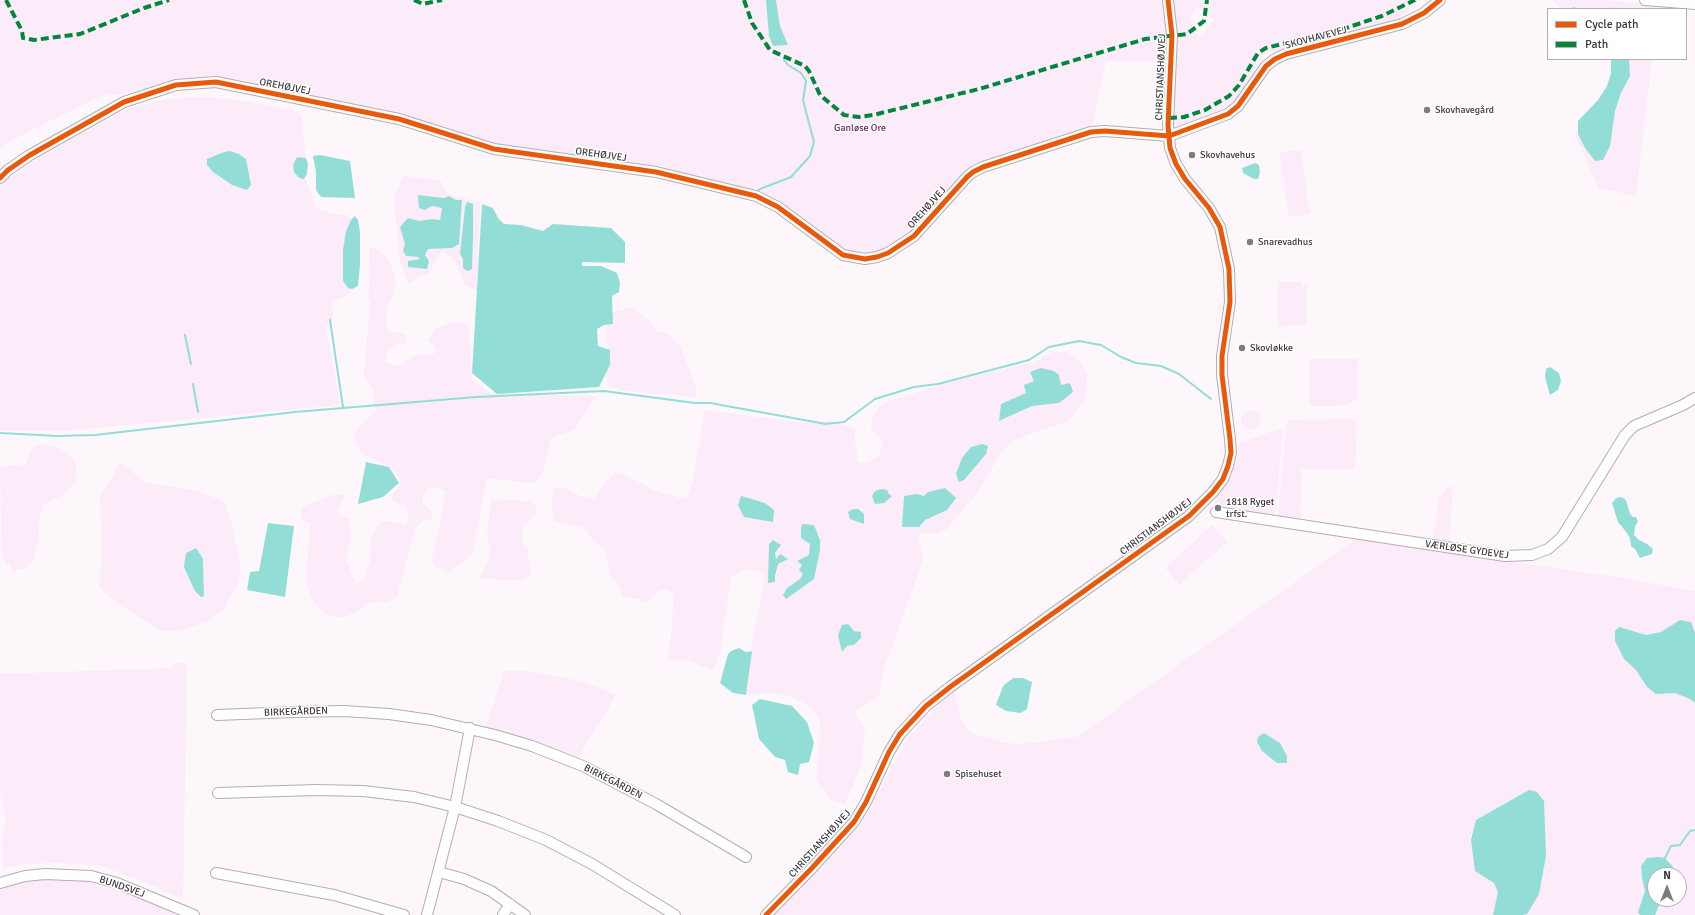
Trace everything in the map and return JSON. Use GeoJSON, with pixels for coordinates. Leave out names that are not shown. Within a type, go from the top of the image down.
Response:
{"type":"FeatureCollection","features":[{"type":"Feature","properties":{"kind":"street","name":"CHRISTIANSHØJVEJ"},"geometry":{"type":"LineString","coordinates":[[766,915],[854,822],[866,802],[889,752],[900,734],[926,706],[950,687],[1189,516],[1213,492],[1223,479],[1231,453],[1222,375],[1222,356],[1230,302],[1230,285],[1220,227],[1216,218],[1185,179],[1176,164],[1170,148],[1169,136],[1172,35],[1168,0]]}},
{"type":"Feature","properties":{"kind":"street","name":"SKOVHAVEVEJ"},"geometry":{"type":"LineString","coordinates":[[1169,136],[1228,114],[1238,106],[1266,66],[1275,59],[1286,54],[1402,24],[1424,13],[1440,0]]}},
{"type":"Feature","properties":{"kind":"street"},"geometry":{"type":"LineString","coordinates":[[1645,0],[1695,4]]}},
{"type":"Feature","properties":{"kind":"street","name":"OREHØJVEJ"},"geometry":{"type":"LineString","coordinates":[[0,178],[8,170],[30,155],[124,102],[176,85],[216,82],[399,119],[494,149],[656,172],[756,196],[778,208],[843,255],[864,259],[877,257],[888,253],[914,236],[967,177],[983,167],[1091,132],[1105,131],[1169,136]]}},
{"type":"Feature","properties":{"kind":"street","name":"VÆRLØSE GYDEVEJ"},"geometry":{"type":"LineString","coordinates":[[1216,512],[1505,556],[1532,555],[1548,549],[1562,537],[1625,435],[1634,426],[1683,405],[1695,398]]}},
{"type":"Feature","properties":{"kind":"street","name":"BIRKEGÅRDEN"},"geometry":{"type":"LineString","coordinates":[[217,716],[344,711],[389,714],[431,720],[470,728],[532,746],[583,766],[656,804],[746,857]]}},
{"type":"Feature","properties":{"kind":"street"},"geometry":{"type":"LineString","coordinates":[[427,915],[455,807],[470,728]]}},
{"type":"Feature","properties":{"kind":"street"},"geometry":{"type":"LineString","coordinates":[[218,793],[316,790],[357,791],[414,797],[455,807],[498,821],[546,840],[592,864],[674,915]]}},
{"type":"Feature","properties":{"kind":"street"},"geometry":{"type":"LineString","coordinates":[[439,872],[464,879],[484,888],[525,915]]}},
{"type":"Feature","properties":{"kind":"street"},"geometry":{"type":"LineString","coordinates":[[216,873],[334,895],[404,915]]}},
{"type":"Feature","properties":{"kind":"street","name":"BUNDSVEJ"},"geometry":{"type":"LineString","coordinates":[[0,882],[25,876],[45,874],[91,876],[117,883],[194,915]]}},
{"type":"Feature","properties":{"kind":"street"},"geometry":{"type":"LineString","coordinates":[[503,915],[510,904]]}},
{"type":"Feature","properties":{"kind":"green space","name":"Ganløse Ore"},"geometry":{"type":"Polygon","coordinates":[[[0,0],[766,0],[769,36],[773,46],[788,45],[780,26],[776,0],[1419,0],[1396,21],[1265,54],[1234,109],[1176,131],[1167,61],[1106,61],[1092,127],[968,175],[912,234],[881,256],[844,254],[749,191],[657,167],[520,151],[411,122],[237,81],[207,77],[121,94],[101,96],[18,137],[0,149],[0,0]],[[1197,7],[1189,20],[1200,38],[1214,20],[1197,7]]]}},
{"type":"Feature","properties":{"kind":"green space"},"geometry":{"type":"Polygon","coordinates":[[[1553,0],[1599,0],[1668,6],[1664,8],[1562,8],[1553,0]]]}},
{"type":"Feature","properties":{"kind":"green space"},"geometry":{"type":"Polygon","coordinates":[[[1611,60],[1652,60],[1636,196],[1598,188],[1576,136],[1578,121],[1599,99],[1607,86],[1611,73],[1611,60]]]}},
{"type":"Feature","properties":{"kind":"green space"},"geometry":{"type":"Polygon","coordinates":[[[200,97],[237,100],[294,111],[301,115],[306,158],[297,157],[299,178],[304,179],[311,191],[315,208],[329,213],[348,215],[351,220],[346,231],[343,250],[343,281],[348,288],[352,289],[346,296],[331,303],[333,316],[331,324],[326,326],[340,405],[62,431],[0,430],[0,185],[28,165],[68,141],[128,109],[162,100],[200,97]],[[231,151],[224,152],[250,179],[246,159],[231,151]]]}},
{"type":"Feature","properties":{"kind":"green space"},"geometry":{"type":"Polygon","coordinates":[[[1301,150],[1310,214],[1289,217],[1279,153],[1301,150]]]}},
{"type":"Feature","properties":{"kind":"green space"},"geometry":{"type":"Polygon","coordinates":[[[404,176],[441,181],[448,195],[480,202],[477,291],[464,284],[455,260],[442,251],[428,273],[408,283],[400,262],[394,196],[404,176]],[[419,195],[425,210],[432,206],[442,208],[440,220],[432,219],[420,221],[408,218],[404,250],[412,257],[418,257],[420,259],[419,269],[428,249],[452,248],[456,200],[449,196],[444,198],[419,195]],[[465,207],[460,253],[463,259],[463,268],[472,269],[473,211],[465,207]]]}},
{"type":"Feature","properties":{"kind":"green space"},"geometry":{"type":"Polygon","coordinates":[[[369,247],[379,250],[390,262],[396,279],[394,292],[388,304],[386,322],[389,331],[404,334],[407,343],[396,344],[387,351],[385,362],[398,366],[416,355],[431,355],[436,352],[435,346],[427,341],[437,328],[452,322],[464,323],[469,329],[472,380],[492,394],[597,396],[575,429],[556,436],[550,442],[543,473],[537,481],[530,483],[487,478],[473,552],[463,562],[449,572],[436,567],[432,560],[444,504],[445,490],[435,487],[428,487],[423,494],[423,503],[432,511],[433,516],[429,520],[422,521],[415,529],[397,597],[387,602],[372,602],[356,612],[338,618],[326,615],[314,604],[306,581],[310,524],[301,519],[302,507],[336,494],[345,496],[337,513],[349,519],[351,540],[348,549],[347,561],[356,583],[363,581],[370,561],[371,538],[381,522],[385,521],[406,525],[409,516],[405,505],[395,502],[390,496],[398,488],[400,480],[392,468],[362,453],[354,439],[357,428],[376,411],[373,391],[364,375],[370,303],[368,297],[370,277],[369,247]]]}},
{"type":"Feature","properties":{"kind":"green space"},"geometry":{"type":"Polygon","coordinates":[[[1278,282],[1302,282],[1302,285],[1307,285],[1306,325],[1278,326],[1278,282]]]}},
{"type":"Feature","properties":{"kind":"green space"},"geometry":{"type":"Polygon","coordinates":[[[633,307],[649,321],[656,331],[668,334],[680,345],[697,390],[696,397],[634,392],[609,387],[606,377],[609,365],[609,349],[606,339],[608,324],[614,312],[633,307]]]}},
{"type":"Feature","properties":{"kind":"green space"},"geometry":{"type":"Polygon","coordinates":[[[1053,352],[1066,352],[1079,361],[1087,374],[1085,401],[1067,422],[1029,434],[1010,442],[976,494],[947,529],[934,534],[923,533],[918,537],[924,557],[884,669],[879,696],[854,713],[865,729],[861,766],[845,804],[830,799],[816,780],[819,756],[820,719],[807,704],[783,694],[765,693],[746,695],[754,632],[765,579],[759,570],[744,570],[731,578],[720,652],[713,671],[690,660],[667,661],[671,636],[674,595],[667,589],[657,592],[649,602],[623,596],[618,583],[610,576],[605,549],[593,541],[584,528],[554,521],[551,504],[555,487],[565,488],[582,497],[594,499],[614,472],[629,477],[654,490],[680,498],[688,496],[693,480],[705,410],[804,423],[833,421],[855,429],[855,444],[859,463],[867,462],[879,456],[883,442],[871,428],[871,422],[876,410],[887,402],[950,382],[1034,362],[1053,352]],[[1059,375],[1034,382],[1026,393],[1001,404],[1000,421],[1032,406],[1059,403],[1061,385],[1059,375]],[[917,494],[919,527],[925,520],[947,510],[924,496],[917,494]],[[801,538],[810,544],[809,555],[797,562],[802,565],[803,574],[800,579],[787,588],[786,599],[814,579],[820,550],[820,540],[801,538]],[[769,544],[768,582],[775,582],[778,564],[782,563],[776,559],[775,553],[769,544]],[[861,633],[839,639],[842,651],[847,646],[854,645],[861,638],[861,633]]]}},
{"type":"Feature","properties":{"kind":"green space"},"geometry":{"type":"Polygon","coordinates":[[[1309,359],[1358,359],[1357,397],[1355,400],[1349,404],[1337,406],[1309,406],[1309,359]]]}},
{"type":"Feature","properties":{"kind":"green space"},"geometry":{"type":"Polygon","coordinates":[[[1251,410],[1258,413],[1261,420],[1258,427],[1251,430],[1244,427],[1241,420],[1244,413],[1251,410]]]}},
{"type":"Feature","properties":{"kind":"green space"},"geometry":{"type":"Polygon","coordinates":[[[1355,419],[1357,422],[1355,469],[1302,469],[1300,520],[1278,517],[1286,427],[1289,420],[1355,419]]]}},
{"type":"Feature","properties":{"kind":"green space"},"geometry":{"type":"Polygon","coordinates":[[[1283,428],[1275,517],[1225,510],[1214,503],[1233,472],[1238,455],[1238,444],[1283,428]]]}},
{"type":"Feature","properties":{"kind":"green space"},"geometry":{"type":"Polygon","coordinates":[[[41,444],[57,447],[75,460],[77,482],[63,495],[43,505],[38,525],[39,537],[34,559],[25,568],[14,571],[2,557],[0,467],[26,464],[31,450],[41,444]]]}},
{"type":"Feature","properties":{"kind":"green space"},"geometry":{"type":"Polygon","coordinates":[[[120,462],[146,483],[199,491],[224,502],[232,524],[241,566],[237,585],[224,609],[208,621],[178,631],[161,631],[118,604],[99,587],[102,554],[100,495],[113,476],[120,462]],[[203,559],[195,590],[204,596],[203,559]]]}},
{"type":"Feature","properties":{"kind":"green space"},"geometry":{"type":"Polygon","coordinates":[[[1448,487],[1453,487],[1449,543],[1433,539],[1439,499],[1448,487]]]}},
{"type":"Feature","properties":{"kind":"green space"},"geometry":{"type":"Polygon","coordinates":[[[491,499],[529,501],[536,506],[536,513],[525,524],[522,532],[522,543],[528,550],[529,563],[532,573],[524,580],[479,578],[488,563],[491,551],[487,536],[491,499]]]}},
{"type":"Feature","properties":{"kind":"green space"},"geometry":{"type":"Polygon","coordinates":[[[1212,525],[1227,542],[1179,584],[1165,568],[1212,525]]]}},
{"type":"Feature","properties":{"kind":"green space"},"geometry":{"type":"Polygon","coordinates":[[[1357,538],[1427,547],[1484,558],[1616,577],[1695,591],[1695,915],[775,915],[861,825],[908,738],[954,688],[960,718],[971,733],[1005,743],[1022,744],[1077,737],[1357,538]]]}},
{"type":"Feature","properties":{"kind":"green space"},"geometry":{"type":"Polygon","coordinates":[[[175,663],[187,663],[183,899],[101,866],[54,862],[17,865],[3,869],[2,836],[6,821],[0,792],[0,674],[171,668],[175,663]]]}},
{"type":"Feature","properties":{"kind":"green space"},"geometry":{"type":"Polygon","coordinates":[[[504,671],[526,671],[581,681],[616,695],[578,758],[532,740],[486,727],[504,671]]]}},
{"type":"Feature","properties":{"kind":"green space"},"geometry":{"type":"Polygon","coordinates":[[[57,878],[85,881],[132,895],[180,915],[0,915],[0,889],[20,882],[57,878]]]}},
{"type":"Feature","properties":{"kind":"shaded area"},"geometry":{"type":"Polygon","coordinates":[[[766,0],[776,0],[780,26],[788,45],[773,46],[769,36],[766,0]]]}},
{"type":"Feature","properties":{"kind":"shaded area"},"geometry":{"type":"Polygon","coordinates":[[[1611,60],[1629,60],[1630,76],[1621,93],[1615,111],[1610,146],[1603,160],[1595,161],[1585,148],[1578,134],[1578,121],[1598,100],[1607,86],[1611,73],[1611,60]]]}},
{"type":"Feature","properties":{"kind":"shaded area"},"geometry":{"type":"Polygon","coordinates":[[[230,151],[239,154],[246,159],[251,185],[247,190],[232,185],[213,172],[207,165],[207,159],[230,151]]]}},
{"type":"Feature","properties":{"kind":"shaded area"},"geometry":{"type":"Polygon","coordinates":[[[320,155],[350,161],[355,198],[321,197],[316,190],[316,172],[313,156],[320,155]]]}},
{"type":"Feature","properties":{"kind":"shaded area"},"geometry":{"type":"Polygon","coordinates":[[[297,157],[306,158],[308,164],[307,174],[304,179],[299,178],[294,172],[293,165],[297,157]]]}},
{"type":"Feature","properties":{"kind":"shaded area"},"geometry":{"type":"Polygon","coordinates":[[[1255,163],[1259,165],[1260,172],[1258,179],[1254,179],[1243,173],[1242,168],[1255,163]]]}},
{"type":"Feature","properties":{"kind":"shaded area"},"geometry":{"type":"Polygon","coordinates":[[[418,195],[444,198],[449,196],[456,200],[462,200],[459,244],[452,248],[428,249],[425,255],[429,261],[427,269],[408,267],[408,261],[420,259],[418,257],[406,256],[403,251],[405,244],[400,227],[408,218],[420,221],[432,219],[440,220],[442,208],[432,206],[425,210],[419,208],[418,195]]]}},
{"type":"Feature","properties":{"kind":"shaded area"},"geometry":{"type":"Polygon","coordinates":[[[467,202],[473,204],[473,236],[472,269],[467,271],[463,268],[463,259],[460,254],[465,207],[467,202]]]}},
{"type":"Feature","properties":{"kind":"shaded area"},"geometry":{"type":"Polygon","coordinates":[[[482,204],[493,208],[498,218],[504,224],[521,225],[543,231],[553,224],[611,228],[625,242],[625,263],[582,262],[582,266],[601,266],[617,273],[620,283],[619,292],[612,296],[613,324],[604,325],[597,329],[598,346],[610,350],[610,365],[599,387],[497,394],[472,373],[482,204]]]}},
{"type":"Feature","properties":{"kind":"shaded area"},"geometry":{"type":"Polygon","coordinates":[[[355,216],[358,220],[360,232],[360,265],[358,286],[352,289],[348,288],[343,281],[343,250],[346,231],[351,220],[355,216]]]}},
{"type":"Feature","properties":{"kind":"shaded area"},"geometry":{"type":"Polygon","coordinates":[[[1550,367],[1559,373],[1561,381],[1558,390],[1550,395],[1545,377],[1546,369],[1550,367]]]}},
{"type":"Feature","properties":{"kind":"shaded area"},"geometry":{"type":"Polygon","coordinates":[[[1041,368],[1054,371],[1059,375],[1061,385],[1070,383],[1073,392],[1059,403],[1032,406],[999,421],[1001,404],[1026,393],[1024,385],[1034,381],[1030,372],[1041,368]]]}},
{"type":"Feature","properties":{"kind":"shaded area"},"geometry":{"type":"Polygon","coordinates":[[[982,444],[988,446],[986,454],[964,480],[959,482],[956,474],[962,458],[971,447],[982,444]]]}},
{"type":"Feature","properties":{"kind":"shaded area"},"geometry":{"type":"Polygon","coordinates":[[[366,462],[389,467],[399,483],[383,497],[358,504],[366,462]]]}},
{"type":"Feature","properties":{"kind":"shaded area"},"geometry":{"type":"Polygon","coordinates":[[[945,488],[956,498],[947,510],[925,520],[919,527],[902,527],[904,496],[917,494],[924,496],[928,492],[945,488]]]}},
{"type":"Feature","properties":{"kind":"shaded area"},"geometry":{"type":"Polygon","coordinates":[[[881,489],[887,490],[892,496],[884,503],[875,504],[872,496],[875,491],[881,489]]]}},
{"type":"Feature","properties":{"kind":"shaded area"},"geometry":{"type":"Polygon","coordinates":[[[741,496],[765,503],[774,510],[773,522],[744,517],[738,505],[741,496]]]}},
{"type":"Feature","properties":{"kind":"shaded area"},"geometry":{"type":"Polygon","coordinates":[[[1621,497],[1626,500],[1630,514],[1633,517],[1636,517],[1638,522],[1635,526],[1634,535],[1653,549],[1652,554],[1640,558],[1635,549],[1631,546],[1630,538],[1618,522],[1612,503],[1616,498],[1621,497]]]}},
{"type":"Feature","properties":{"kind":"shaded area"},"geometry":{"type":"Polygon","coordinates":[[[853,509],[858,509],[864,514],[864,524],[850,519],[848,512],[853,509]]]}},
{"type":"Feature","properties":{"kind":"shaded area"},"geometry":{"type":"Polygon","coordinates":[[[268,523],[294,526],[285,597],[247,590],[250,572],[259,571],[268,523]]]}},
{"type":"Feature","properties":{"kind":"shaded area"},"geometry":{"type":"Polygon","coordinates":[[[802,524],[814,525],[820,540],[820,550],[814,579],[786,599],[783,595],[787,588],[800,579],[803,574],[799,570],[802,565],[797,561],[809,555],[810,544],[801,538],[802,524]]]}},
{"type":"Feature","properties":{"kind":"shaded area"},"geometry":{"type":"Polygon","coordinates":[[[773,540],[781,545],[775,553],[776,559],[780,554],[788,559],[778,564],[775,582],[768,583],[769,544],[773,540]]]}},
{"type":"Feature","properties":{"kind":"shaded area"},"geometry":{"type":"Polygon","coordinates":[[[196,548],[203,559],[204,596],[201,597],[195,591],[184,567],[186,553],[196,548]]]}},
{"type":"Feature","properties":{"kind":"shaded area"},"geometry":{"type":"Polygon","coordinates":[[[1680,620],[1691,622],[1695,633],[1695,703],[1690,699],[1675,693],[1656,694],[1647,687],[1636,670],[1624,659],[1615,641],[1615,631],[1619,627],[1646,635],[1661,632],[1680,620]]]}},
{"type":"Feature","properties":{"kind":"shaded area"},"geometry":{"type":"Polygon","coordinates":[[[848,624],[854,631],[861,632],[861,638],[854,645],[847,646],[842,652],[838,635],[842,625],[848,624]]]}},
{"type":"Feature","properties":{"kind":"shaded area"},"geometry":{"type":"Polygon","coordinates":[[[739,648],[746,652],[752,651],[746,695],[733,693],[720,683],[728,654],[739,648]]]}},
{"type":"Feature","properties":{"kind":"shaded area"},"geometry":{"type":"Polygon","coordinates":[[[1013,678],[1023,678],[1032,682],[1027,709],[1021,713],[1006,711],[996,705],[1003,686],[1013,678]]]}},
{"type":"Feature","properties":{"kind":"shaded area"},"geometry":{"type":"Polygon","coordinates":[[[760,699],[792,706],[807,722],[814,743],[809,762],[800,764],[798,775],[788,772],[785,760],[775,757],[759,739],[752,705],[760,699]]]}},
{"type":"Feature","properties":{"kind":"shaded area"},"geometry":{"type":"Polygon","coordinates":[[[1264,733],[1280,743],[1287,756],[1287,763],[1277,763],[1262,751],[1257,742],[1258,737],[1264,733]]]}},
{"type":"Feature","properties":{"kind":"shaded area"},"geometry":{"type":"Polygon","coordinates":[[[1529,790],[1537,792],[1544,801],[1546,856],[1539,894],[1527,914],[1493,915],[1498,892],[1494,883],[1475,871],[1471,840],[1476,820],[1529,790]]]}},
{"type":"Feature","properties":{"kind":"shaded area"},"geometry":{"type":"Polygon","coordinates":[[[1647,858],[1665,858],[1673,867],[1647,867],[1647,907],[1658,907],[1655,915],[1640,915],[1638,912],[1645,891],[1641,866],[1647,858]]]}},
{"type":"Feature","properties":{"kind":"waterway"},"geometry":{"type":"LineString","coordinates":[[756,192],[791,177],[810,156],[814,142],[803,100],[806,81],[801,73],[788,65],[784,60]]}},
{"type":"Feature","properties":{"kind":"waterway"},"geometry":{"type":"LineString","coordinates":[[330,320],[343,407]]}},
{"type":"Feature","properties":{"kind":"waterway"},"geometry":{"type":"LineString","coordinates":[[185,335],[191,364]]}},
{"type":"Feature","properties":{"kind":"waterway"},"geometry":{"type":"LineString","coordinates":[[0,433],[57,436],[95,435],[295,412],[476,397],[604,391],[695,403],[710,403],[826,424],[844,422],[875,399],[914,387],[938,384],[1029,360],[1049,347],[1079,341],[1101,345],[1121,357],[1136,363],[1161,366],[1179,374],[1211,399]]}},
{"type":"Feature","properties":{"kind":"waterway"},"geometry":{"type":"LineString","coordinates":[[193,384],[198,412]]}},
{"type":"Feature","properties":{"kind":"waterway"},"geometry":{"type":"LineString","coordinates":[[1664,860],[1671,846],[1680,845],[1690,831],[1695,830]]}},
{"type":"Feature","properties":{"kind":"marked path"},"geometry":{"type":"LineString","coordinates":[[6,0],[22,31],[23,38],[34,40],[80,34],[144,8],[169,0]]}},
{"type":"Feature","properties":{"kind":"marked path"},"geometry":{"type":"LineString","coordinates":[[414,0],[423,4],[442,0]]}},
{"type":"Feature","properties":{"kind":"marked path"},"geometry":{"type":"LineString","coordinates":[[744,0],[752,23],[770,50],[805,66],[809,71],[820,95],[844,115],[859,117],[873,115],[979,89],[1145,39],[1187,34],[1204,21],[1207,0]]}},
{"type":"Feature","properties":{"kind":"marked path"},"geometry":{"type":"LineString","coordinates":[[1169,118],[1184,117],[1205,110],[1229,96],[1239,85],[1258,53],[1266,48],[1346,28],[1382,16],[1415,0]]}},
{"type":"Feature","properties":{"kind":"cycle path"},"geometry":{"type":"LineString","coordinates":[[766,915],[854,822],[866,802],[889,752],[900,734],[926,706],[950,687],[1189,516],[1213,492],[1223,479],[1231,453],[1222,375],[1222,356],[1230,302],[1229,269],[1220,227],[1209,208],[1185,179],[1176,164],[1170,148],[1168,125],[1172,35],[1168,0]]}},
{"type":"Feature","properties":{"kind":"cycle path"},"geometry":{"type":"LineString","coordinates":[[0,178],[8,170],[30,155],[124,102],[176,85],[216,82],[399,119],[494,149],[656,172],[756,196],[778,207],[843,255],[865,259],[888,253],[914,236],[967,177],[983,167],[1091,132],[1105,131],[1169,136],[1228,114],[1238,106],[1266,66],[1275,59],[1286,54],[1402,24],[1424,13],[1440,0]]}},
{"type":"Feature","properties":{"kind":"place","name":"Skovhavegård"},"geometry":{"type":"Point","coordinates":[1427,110]}},
{"type":"Feature","properties":{"kind":"place","name":"Skovhavehus"},"geometry":{"type":"Point","coordinates":[1192,155]}},
{"type":"Feature","properties":{"kind":"place","name":"Snarevadhus"},"geometry":{"type":"Point","coordinates":[1250,242]}},
{"type":"Feature","properties":{"kind":"place","name":"Skovløkke"},"geometry":{"type":"Point","coordinates":[1242,348]}},
{"type":"Feature","properties":{"kind":"place","name":"1818 Ryget trfst."},"geometry":{"type":"Point","coordinates":[1218,508]}},
{"type":"Feature","properties":{"kind":"place","name":"Spisehuset"},"geometry":{"type":"Point","coordinates":[947,774]}}]}
